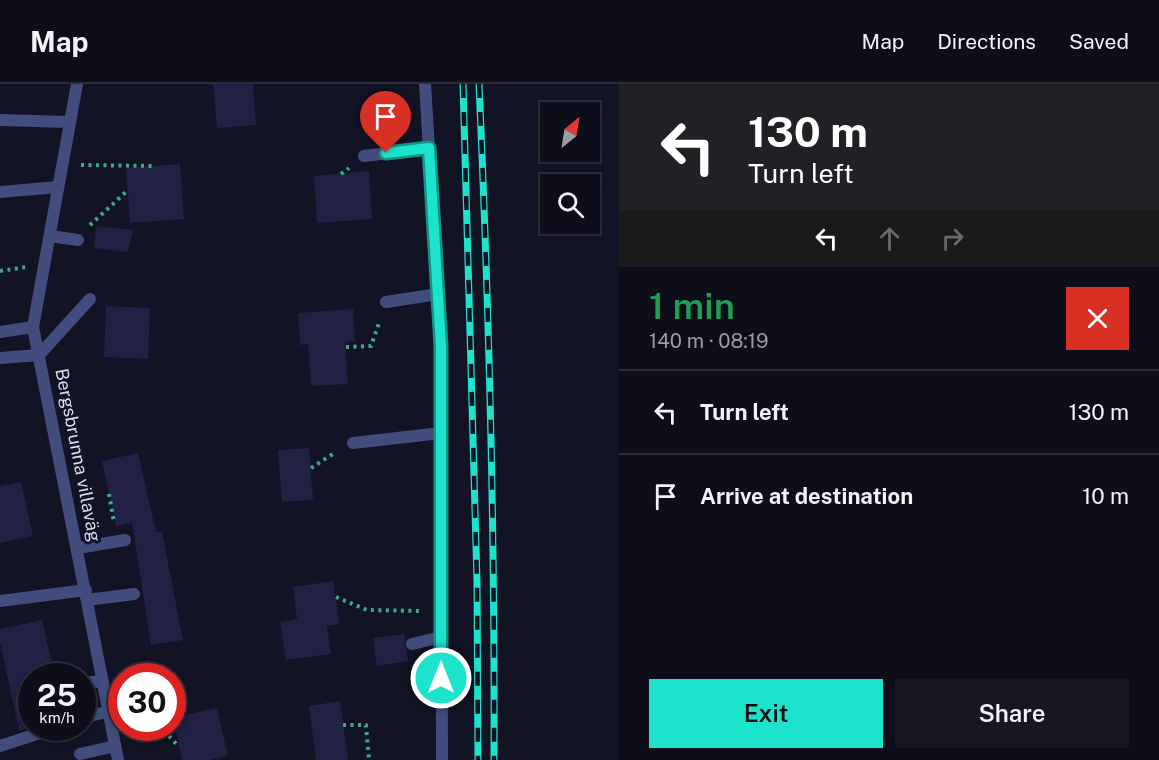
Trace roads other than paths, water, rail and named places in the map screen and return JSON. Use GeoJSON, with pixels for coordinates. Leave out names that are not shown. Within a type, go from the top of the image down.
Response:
{"type":"FeatureCollection","features":[{"type":"Feature","properties":{"kind":"street","name":"Bergsbrunna villaväg"},"geometry":{"type":"LineString","coordinates":[[77,84],[33,327],[108,710]]}},
{"type":"Feature","properties":{"kind":"street"},"geometry":{"type":"LineString","coordinates":[[424,84],[441,346],[441,760]]}},
{"type":"Feature","properties":{"kind":"street"},"geometry":{"type":"LineString","coordinates":[[0,120],[70,122]]}},
{"type":"Feature","properties":{"kind":"street"},"geometry":{"type":"LineString","coordinates":[[364,156],[429,148]]}},
{"type":"Feature","properties":{"kind":"street"},"geometry":{"type":"LineString","coordinates":[[0,192],[58,187]]}},
{"type":"Feature","properties":{"kind":"street"},"geometry":{"type":"LineString","coordinates":[[50,236],[78,240]]}},
{"type":"Feature","properties":{"kind":"street"},"geometry":{"type":"LineString","coordinates":[[386,302],[438,294]]}},
{"type":"Feature","properties":{"kind":"street"},"geometry":{"type":"LineString","coordinates":[[0,358],[39,355],[90,299]]}},
{"type":"Feature","properties":{"kind":"street"},"geometry":{"type":"LineString","coordinates":[[0,332],[33,327]]}},
{"type":"Feature","properties":{"kind":"street"},"geometry":{"type":"LineString","coordinates":[[352,443],[441,433]]}},
{"type":"Feature","properties":{"kind":"street"},"geometry":{"type":"LineString","coordinates":[[78,548],[121,541]]}},
{"type":"Feature","properties":{"kind":"street"},"geometry":{"type":"LineString","coordinates":[[0,601],[134,594]]}},
{"type":"Feature","properties":{"kind":"street"},"geometry":{"type":"LineString","coordinates":[[412,644],[441,637]]}},
{"type":"Feature","properties":{"kind":"street"},"geometry":{"type":"LineString","coordinates":[[96,682],[103,681]]}},
{"type":"Feature","properties":{"kind":"street"},"geometry":{"type":"LineString","coordinates":[[96,714],[108,710]]}},
{"type":"Feature","properties":{"kind":"street"},"geometry":{"type":"LineString","coordinates":[[0,746],[18,740]]}},
{"type":"Feature","properties":{"kind":"street","name":"Bergsbrunna villaväg"},"geometry":{"type":"LineString","coordinates":[[114,741],[118,760]]}},
{"type":"Feature","properties":{"kind":"street"},"geometry":{"type":"LineString","coordinates":[[80,754],[115,746]]}},
{"type":"Feature","properties":{"kind":"railway"},"geometry":{"type":"LineString","coordinates":[[463,84],[477,581],[478,760]]}},
{"type":"Feature","properties":{"kind":"railway"},"geometry":{"type":"LineString","coordinates":[[479,84],[491,422],[494,760]]}}]}
